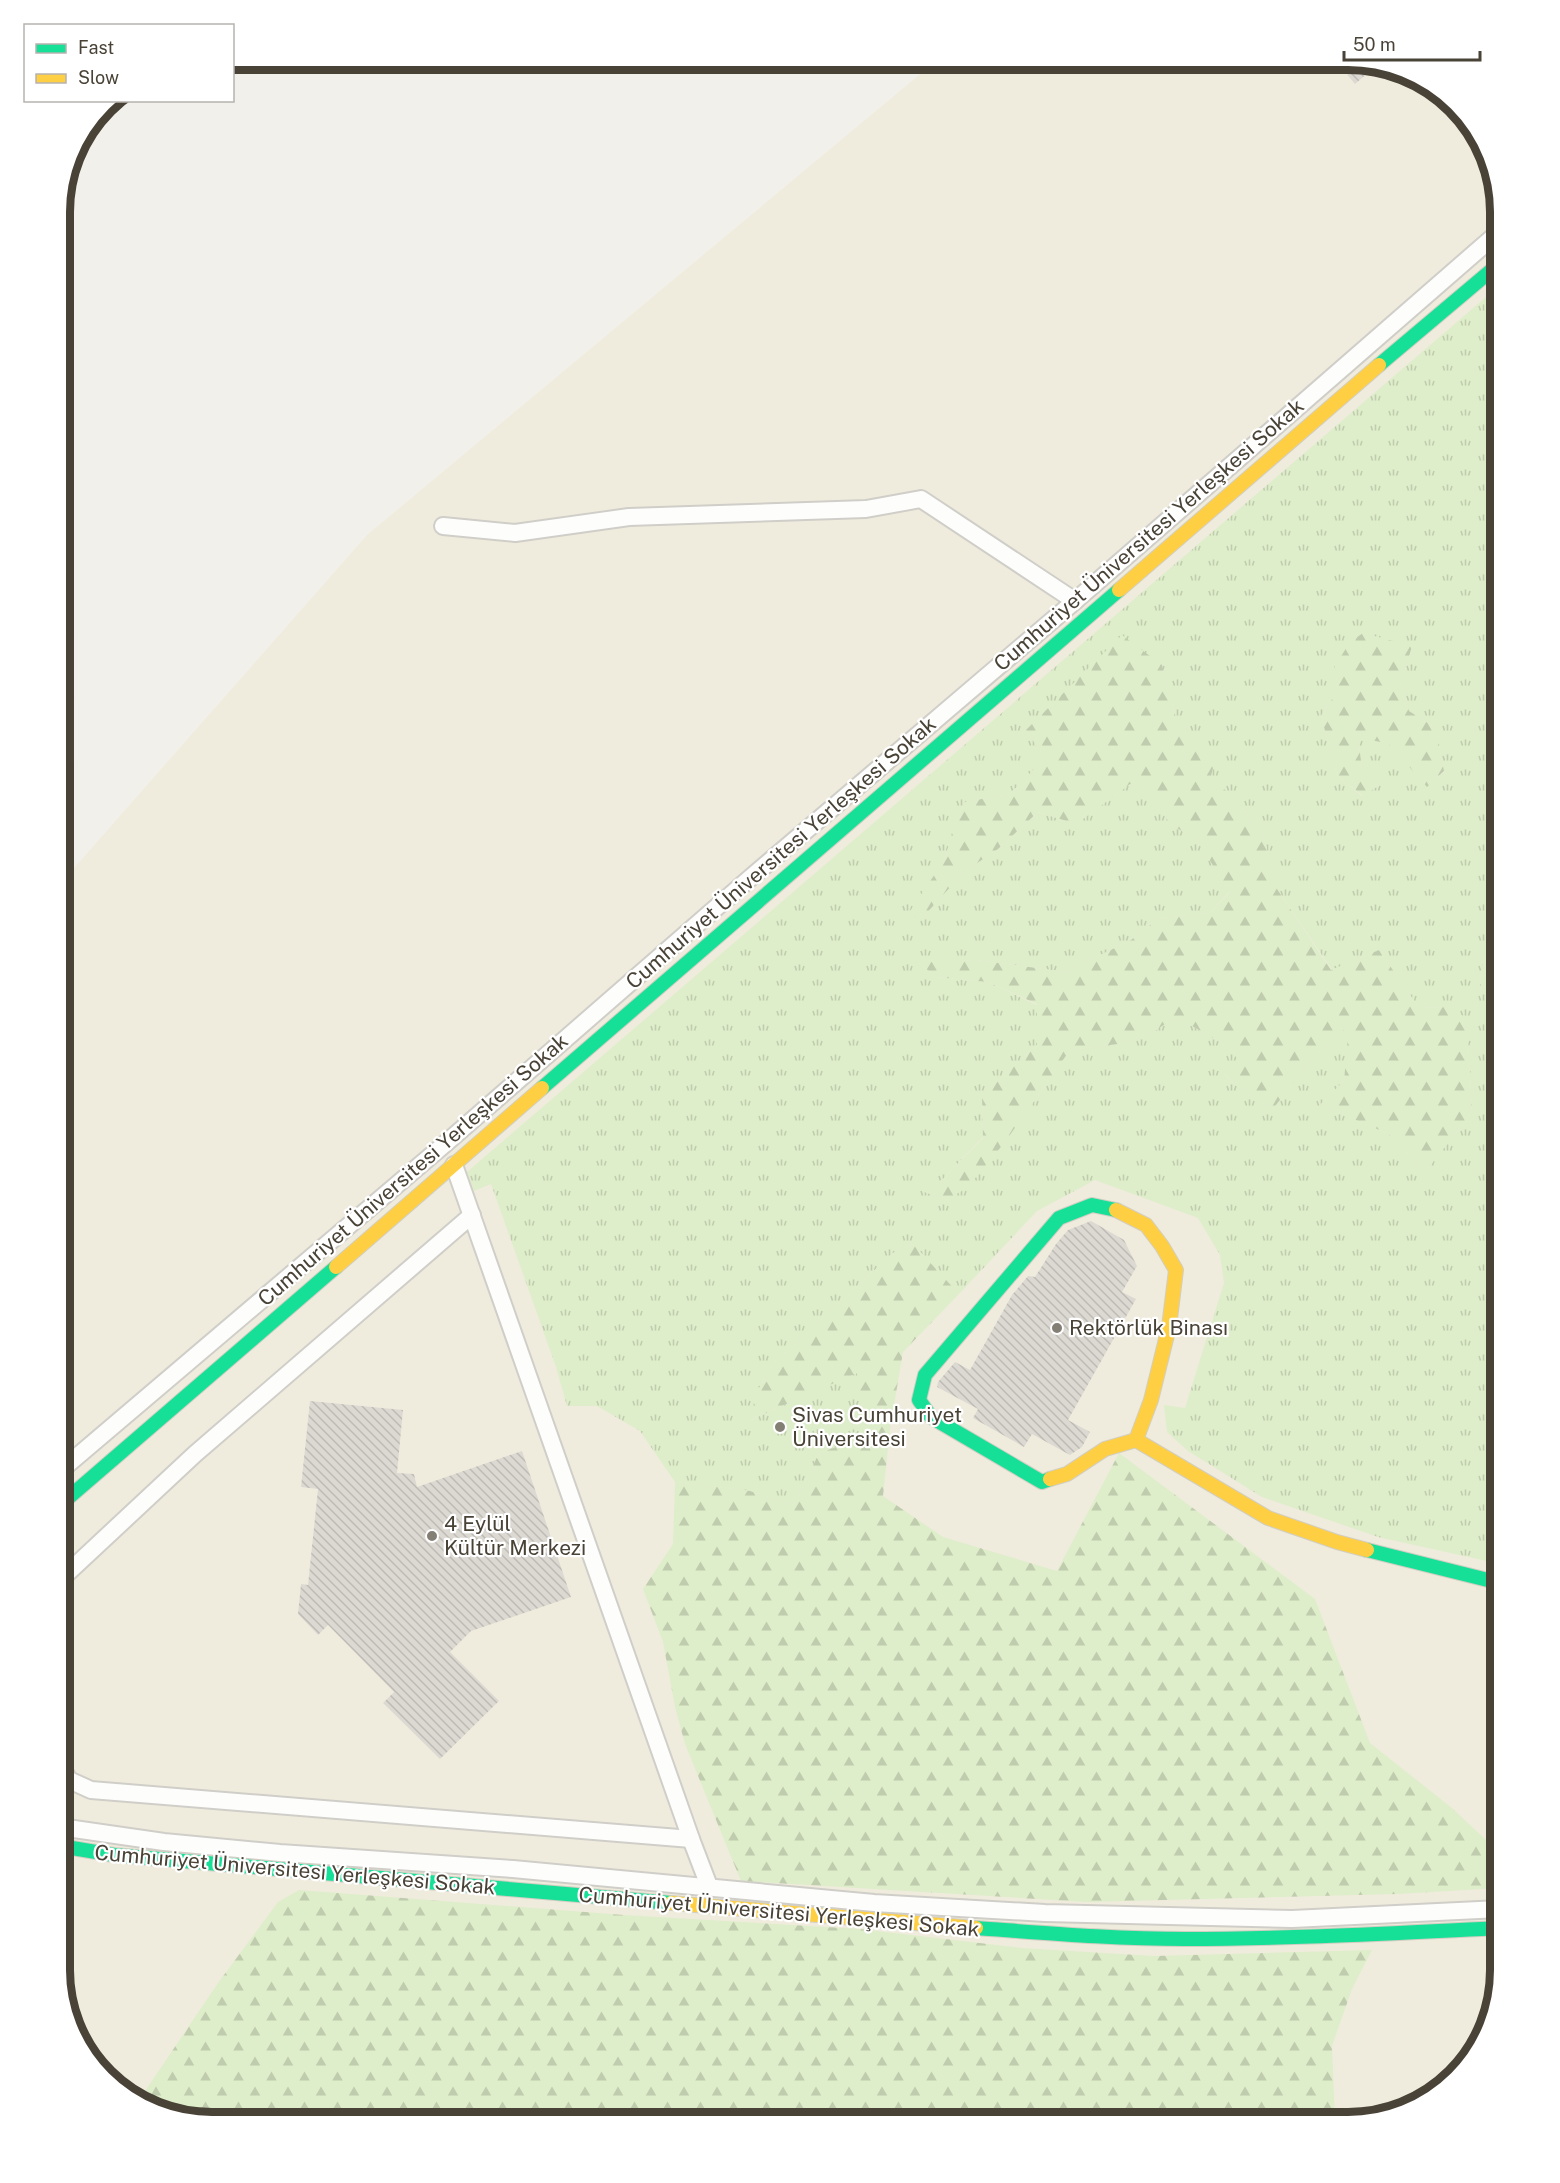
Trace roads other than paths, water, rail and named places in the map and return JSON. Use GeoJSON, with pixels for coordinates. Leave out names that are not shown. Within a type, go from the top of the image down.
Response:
{"type":"FeatureCollection","features":[{"type":"Feature","properties":{"kind":"street","name":"Cumhuriyet Üniversitesi Yerleşkesi Sokak"},"geometry":{"type":"LineString","coordinates":[[71,1462],[446,1143],[748,879],[1075,601],[1490,240]]}},
{"type":"Feature","properties":{"kind":"street","name":"Cumhuriyet Üniversitesi Yerleşkesi Sokak"},"geometry":{"type":"LineString","coordinates":[[71,1496],[885,794],[1319,416],[1490,271]]}},
{"type":"Feature","properties":{"kind":"street"},"geometry":{"type":"LineString","coordinates":[[443,526],[515,533],[629,517],[866,509],[921,499],[1075,601]]}},
{"type":"Feature","properties":{"kind":"street","name":"Cumhuriyet Üniversitesi Yerleşkesi Sokak"},"geometry":{"type":"LineString","coordinates":[[454,1165],[709,1886]]}},
{"type":"Feature","properties":{"kind":"street"},"geometry":{"type":"LineString","coordinates":[[1136,1440],[1151,1400],[1169,1327],[1176,1270],[1146,1224],[1116,1210],[1092,1205],[1059,1218],[925,1375],[920,1400],[931,1417],[1042,1482],[1067,1474],[1105,1449],[1136,1440],[1268,1518],[1337,1542],[1490,1580]]}},
{"type":"Feature","properties":{"kind":"street"},"geometry":{"type":"LineString","coordinates":[[71,1570],[195,1454],[471,1215]]}},
{"type":"Feature","properties":{"kind":"street"},"geometry":{"type":"LineString","coordinates":[[71,1781],[91,1790],[691,1839]]}},
{"type":"Feature","properties":{"kind":"street","name":"Cumhuriyet Üniversitesi Yerleşkesi Sokak"},"geometry":{"type":"LineString","coordinates":[[71,1829],[164,1842],[268,1852],[524,1870],[874,1903],[1045,1913],[1292,1919],[1490,1910]]}},
{"type":"Feature","properties":{"kind":"street","name":"Cumhuriyet Üniversitesi Yerleşkesi Sokak"},"geometry":{"type":"LineString","coordinates":[[71,1848],[114,1855],[430,1883],[1080,1936],[1184,1940],[1298,1938],[1490,1928]]}},
{"type":"Feature","properties":{"kind":"place","name":"Rektörlük Binası"},"geometry":{"type":"Point","coordinates":[1057,1328]}},
{"type":"Feature","properties":{"kind":"place","name":"Sivas Cumhuriyet Üniversitesi"},"geometry":{"type":"Point","coordinates":[780,1427]}},
{"type":"Feature","properties":{"kind":"place","name":"4 Eylül Kültür Merkezi"},"geometry":{"type":"Point","coordinates":[432,1536]}}]}
